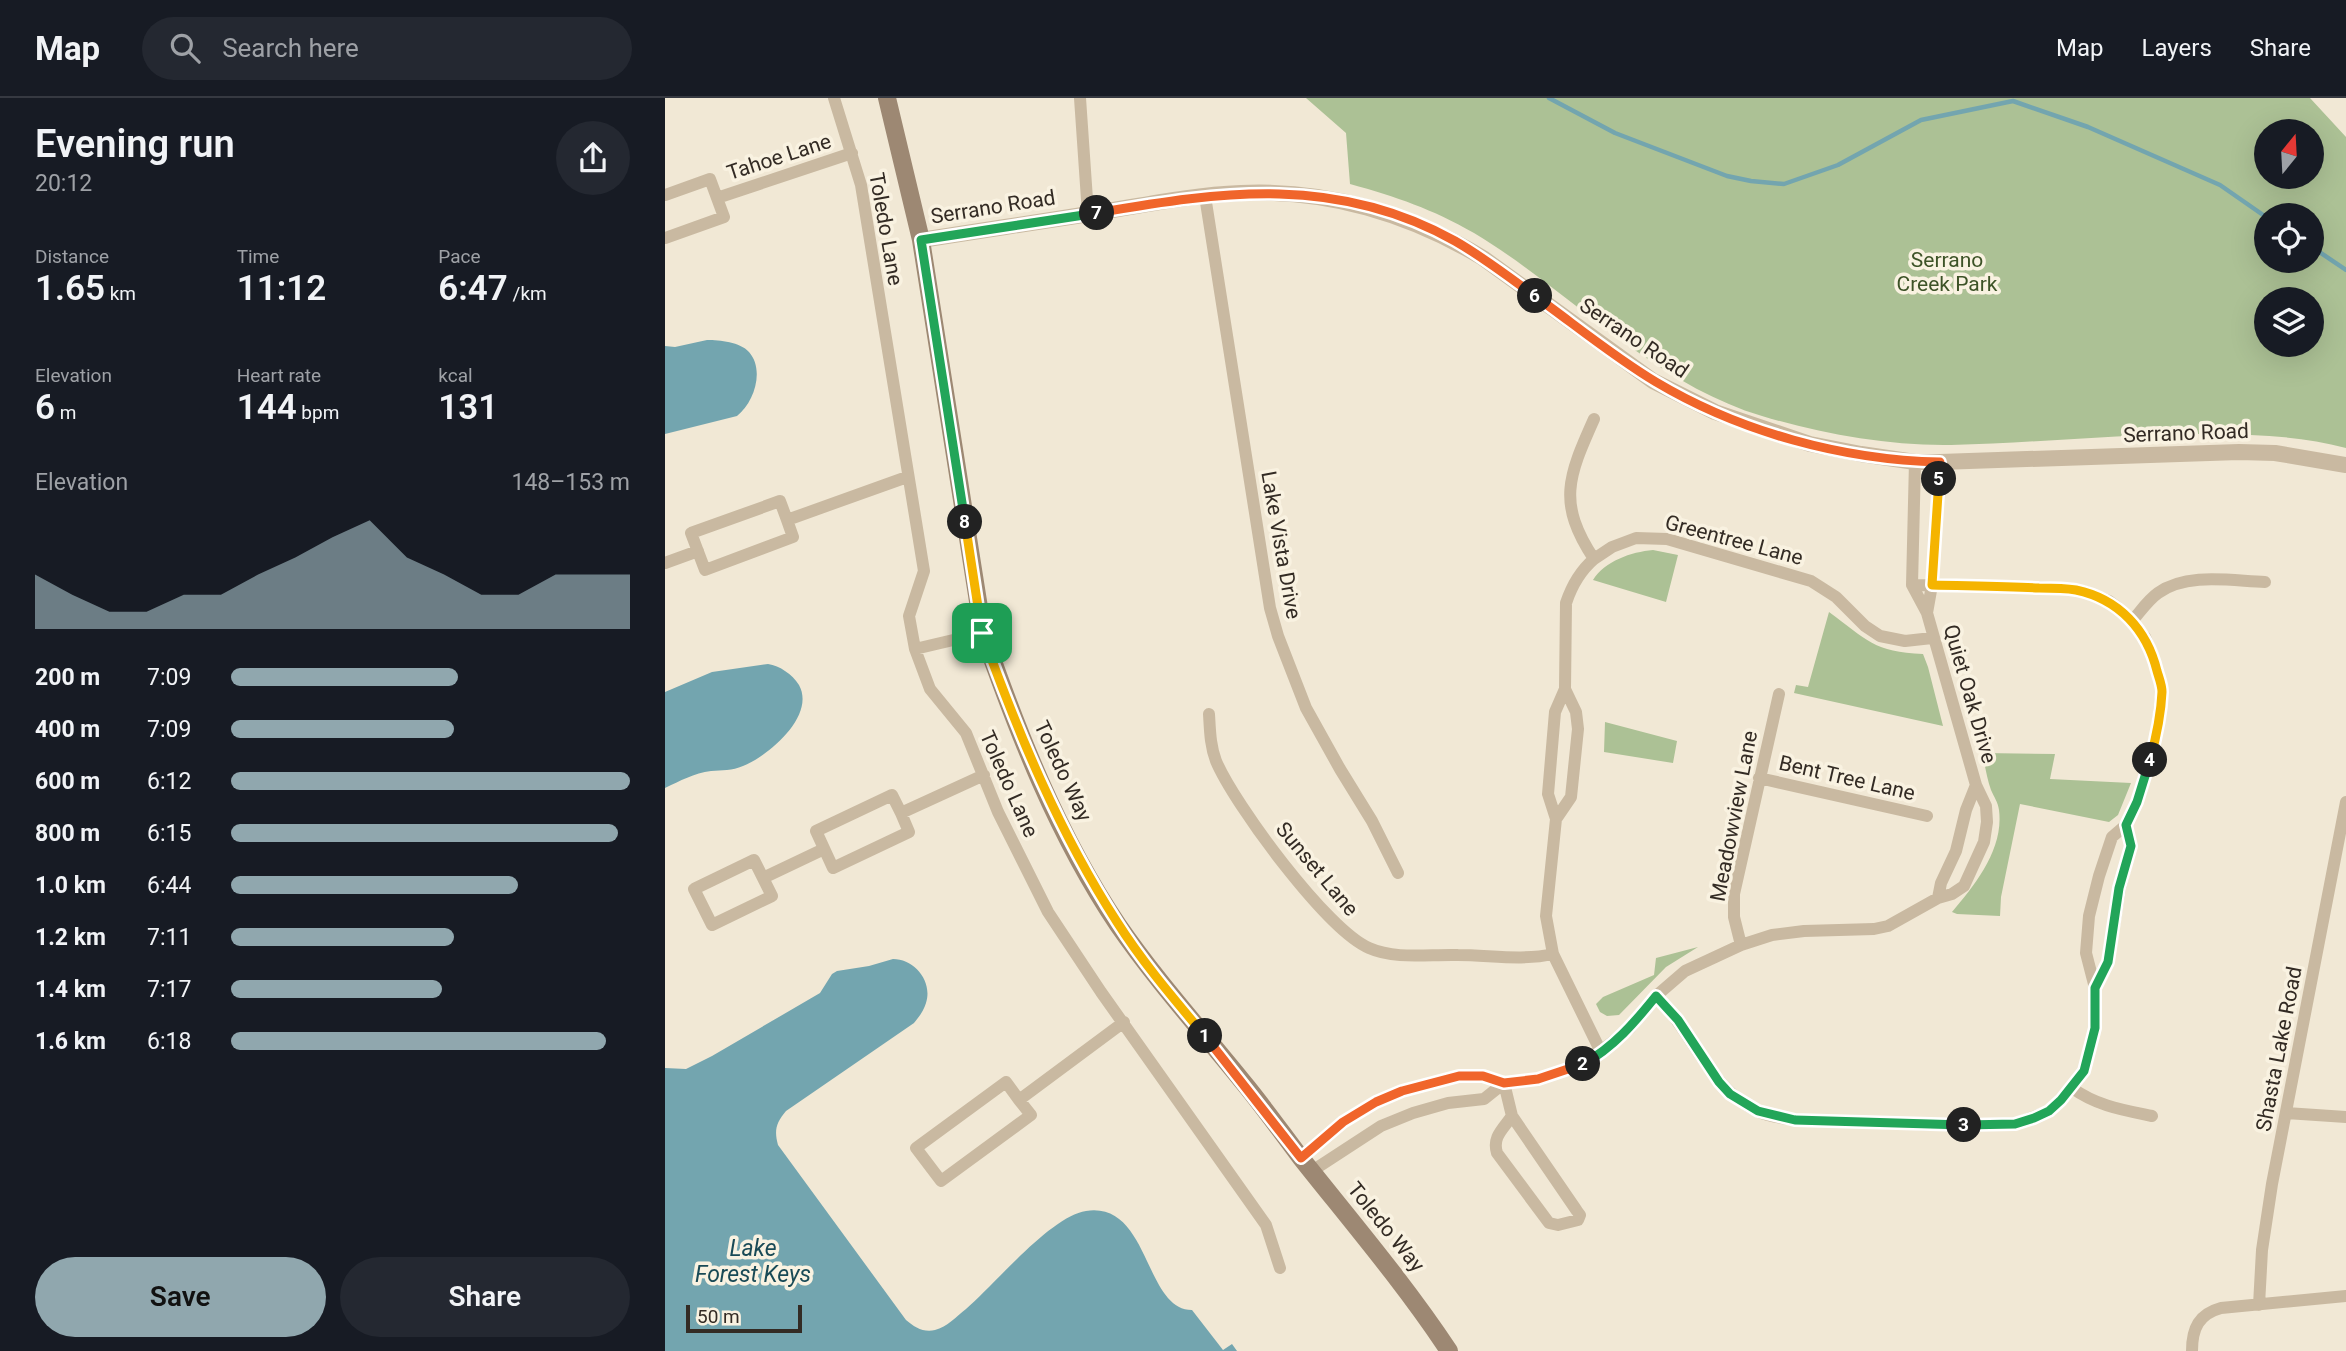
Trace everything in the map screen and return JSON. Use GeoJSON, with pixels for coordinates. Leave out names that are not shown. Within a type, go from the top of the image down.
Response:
{"type":"FeatureCollection","features":[{"type":"Feature","properties":{"kind":"main road","name":"Toledo Way"},"geometry":{"type":"LineString","coordinates":[[887,98],[921,240],[982,633],[1003,692],[1040,780],[1090,878],[1118,924],[1155,975],[1246,1085],[1416,1302],[1449,1351]]}},
{"type":"Feature","properties":{"kind":"street","name":"Toledo Lane"},"geometry":{"type":"LineString","coordinates":[[834,98],[860,185],[924,571],[909,617],[915,649],[930,689],[967,733],[998,812],[1048,912],[1079,961],[1266,1225],[1280,1268]]}},
{"type":"Feature","properties":{"kind":"street"},"geometry":{"type":"LineString","coordinates":[[1080,98],[1089,214]]}},
{"type":"Feature","properties":{"kind":"street","name":"Tahoe Lane"},"geometry":{"type":"LineString","coordinates":[[717,198],[852,153]]}},
{"type":"Feature","properties":{"kind":"street","name":"Tahoe Lane"},"geometry":{"type":"LineString","coordinates":[[665,195],[710,179],[724,217],[665,238]]}},
{"type":"Feature","properties":{"kind":"street","name":"Serrano Road"},"geometry":{"type":"LineString","coordinates":[[921,240],[1205,196],[1242,193],[1327,198],[1361,205],[1426,227],[1483,258],[1653,381],[1715,412],[1810,444],[1915,462],[2251,452],[2275,453],[2346,465]]}},
{"type":"Feature","properties":{"kind":"street","name":"Lake Vista Drive"},"geometry":{"type":"LineString","coordinates":[[1205,196],[1271,608],[1278,636],[1306,708],[1372,821],[1398,873]]}},
{"type":"Feature","properties":{"kind":"street"},"geometry":{"type":"LineString","coordinates":[[1594,419],[1580,453],[1570,497],[1574,524],[1594,559],[1575,580],[1566,603],[1565,689],[1555,712],[1548,794],[1556,819],[1546,916],[1553,954],[1601,1052]]}},
{"type":"Feature","properties":{"kind":"street","name":"Quiet Oak Drive"},"geometry":{"type":"LineString","coordinates":[[1307,1164],[1343,1122],[1376,1102],[1402,1091],[1459,1076],[1483,1076],[1504,1083],[1538,1079],[1586,1063],[1630,1028],[1656,996],[1685,971],[1741,945],[1772,934],[1888,926],[1964,886],[1984,842],[1986,806],[1976,785],[1927,613],[1912,585],[1915,462]]}},
{"type":"Feature","properties":{"kind":"street","name":"Quiet Oak Drive"},"geometry":{"type":"LineString","coordinates":[[1927,613],[1932,585],[1940,462]]}},
{"type":"Feature","properties":{"kind":"street"},"geometry":{"type":"LineString","coordinates":[[787,520],[907,477]]}},
{"type":"Feature","properties":{"kind":"street"},"geometry":{"type":"LineString","coordinates":[[780,500],[787,520],[793,537],[705,570],[691,533],[780,500]]}},
{"type":"Feature","properties":{"kind":"street","name":"Greentree Lane"},"geometry":{"type":"LineString","coordinates":[[1594,559],[1627,540],[1645,537],[1667,539],[1811,581],[1836,597],[1880,636],[1905,641],[1932,638]]}},
{"type":"Feature","properties":{"kind":"street"},"geometry":{"type":"LineString","coordinates":[[665,563],[698,551]]}},
{"type":"Feature","properties":{"kind":"street"},"geometry":{"type":"LineString","coordinates":[[2132,621],[2157,594],[2189,580],[2266,582]]}},
{"type":"Feature","properties":{"kind":"street"},"geometry":{"type":"LineString","coordinates":[[1656,996],[1678,1020],[1719,1082],[1730,1094],[1758,1111],[1775,1117],[1932,1125],[2015,1124],[2049,1111],[2072,1088],[2084,1071],[2095,1028],[2095,988],[2086,953],[2089,916],[2112,837],[2126,825],[2137,802],[2151,759],[2162,689],[2153,656],[2145,637],[2132,621],[2109,601],[2073,589],[1912,585]]}},
{"type":"Feature","properties":{"kind":"street"},"geometry":{"type":"LineString","coordinates":[[915,649],[982,633]]}},
{"type":"Feature","properties":{"kind":"street"},"geometry":{"type":"LineString","coordinates":[[1556,819],[1571,797],[1578,729],[1576,712],[1565,689]]}},
{"type":"Feature","properties":{"kind":"street","name":"Meadowview Lane"},"geometry":{"type":"LineString","coordinates":[[1741,945],[1734,917],[1734,894],[1779,694]]}},
{"type":"Feature","properties":{"kind":"street","name":"Sunset Lane"},"geometry":{"type":"LineString","coordinates":[[1209,714],[1210,737],[1216,760],[1235,795],[1289,871],[1357,942],[1377,951],[1398,955],[1528,959],[1553,954]]}},
{"type":"Feature","properties":{"kind":"street"},"geometry":{"type":"LineString","coordinates":[[901,813],[984,775]]}},
{"type":"Feature","properties":{"kind":"street","name":"Bent Tree Lane"},"geometry":{"type":"LineString","coordinates":[[1759,778],[1927,816]]}},
{"type":"Feature","properties":{"kind":"street","name":"Quiet Oak Drive"},"geometry":{"type":"LineString","coordinates":[[1938,898],[1976,785]]}},
{"type":"Feature","properties":{"kind":"street"},"geometry":{"type":"LineString","coordinates":[[892,795],[901,813],[909,832],[834,868],[815,831],[892,795]]}},
{"type":"Feature","properties":{"kind":"street","name":"Shasta Lake Road"},"geometry":{"type":"LineString","coordinates":[[2259,1305],[2262,1250],[2272,1184],[2346,802]]}},
{"type":"Feature","properties":{"kind":"street"},"geometry":{"type":"LineString","coordinates":[[2095,988],[2108,962],[2119,888],[2131,846],[2126,825]]}},
{"type":"Feature","properties":{"kind":"street"},"geometry":{"type":"LineString","coordinates":[[763,878],[824,849]]}},
{"type":"Feature","properties":{"kind":"street"},"geometry":{"type":"LineString","coordinates":[[754,860],[763,878],[772,896],[712,925],[694,889],[754,860]]}},
{"type":"Feature","properties":{"kind":"street"},"geometry":{"type":"LineString","coordinates":[[1019,1100],[1124,1022]]}},
{"type":"Feature","properties":{"kind":"street"},"geometry":{"type":"LineString","coordinates":[[1006,1082],[1019,1100],[1031,1115],[940,1181],[916,1148],[1006,1082]]}},
{"type":"Feature","properties":{"kind":"street"},"geometry":{"type":"LineString","coordinates":[[1504,1083],[1511,1116],[1580,1215],[1577,1220],[1557,1225],[1549,1223],[1497,1153],[1494,1144],[1497,1135],[1511,1116]]}},
{"type":"Feature","properties":{"kind":"street","name":"Quiet Oak Drive"},"geometry":{"type":"LineString","coordinates":[[1307,1164],[1381,1126],[1448,1103],[1484,1099],[1504,1083]]}},
{"type":"Feature","properties":{"kind":"street"},"geometry":{"type":"LineString","coordinates":[[2072,1088],[2087,1099],[2104,1105],[2152,1115]]}},
{"type":"Feature","properties":{"kind":"street"},"geometry":{"type":"LineString","coordinates":[[2287,1114],[2346,1117]]}},
{"type":"Feature","properties":{"kind":"street"},"geometry":{"type":"LineString","coordinates":[[2192,1351],[2193,1334],[2198,1321],[2208,1312],[2221,1308],[2346,1296]]}},
{"type":"Feature","properties":{"kind":"green space","name":"Serrano Creek Park"},"geometry":{"type":"Polygon","coordinates":[[[1306,98],[2310,98],[2346,137],[2346,448],[2297,439],[2213,434],[1927,445],[1855,438],[1762,416],[1721,401],[1647,359],[1510,256],[1474,233],[1414,204],[1350,184],[1346,133],[1306,98]]]}},
{"type":"Feature","properties":{"kind":"green space"},"geometry":{"type":"Polygon","coordinates":[[[1653,550],[1678,555],[1666,602],[1593,580],[1604,568],[1619,559],[1653,550]]]}},
{"type":"Feature","properties":{"kind":"green space"},"geometry":{"type":"Polygon","coordinates":[[[1829,612],[1872,643],[1893,651],[1923,654],[1943,726],[1794,693],[1796,685],[1808,687],[1829,612]]]}},
{"type":"Feature","properties":{"kind":"green space"},"geometry":{"type":"Polygon","coordinates":[[[1605,722],[1677,741],[1673,763],[1604,752],[1605,722]]]}},
{"type":"Feature","properties":{"kind":"green space"},"geometry":{"type":"Polygon","coordinates":[[[1982,753],[2055,754],[2050,779],[2131,783],[2118,815],[2109,822],[2020,804],[2001,897],[2000,916],[1952,912],[1986,866],[1997,839],[1999,810],[1982,753]]]}},
{"type":"Feature","properties":{"kind":"green space"},"geometry":{"type":"Polygon","coordinates":[[[1698,947],[1666,967],[1619,1015],[1607,1016],[1600,1012],[1596,1004],[1603,997],[1654,975],[1656,958],[1698,947]]]}},
{"type":"Feature","properties":{"kind":"water"},"geometry":{"type":"Polygon","coordinates":[[[707,340],[735,344],[749,352],[754,359],[757,377],[752,395],[737,416],[665,434],[665,346],[675,347],[707,340]]]}},
{"type":"Feature","properties":{"kind":"water"},"geometry":{"type":"Polygon","coordinates":[[[768,664],[793,677],[803,697],[801,709],[787,733],[765,753],[743,766],[699,774],[665,788],[665,692],[712,672],[768,664]]]}},
{"type":"Feature","properties":{"kind":"water","name":"Lake Forest Keys"},"geometry":{"type":"Polygon","coordinates":[[[893,959],[915,967],[924,979],[927,995],[919,1016],[914,1023],[786,1111],[778,1123],[776,1135],[778,1145],[906,1320],[927,1331],[944,1326],[1057,1225],[1086,1211],[1107,1212],[1123,1222],[1135,1238],[1164,1293],[1176,1305],[1192,1310],[1223,1350],[1232,1344],[1237,1351],[665,1351],[665,1068],[686,1069],[712,1056],[820,993],[832,974],[837,971],[893,959]]]}},
{"type":"Feature","properties":{"kind":"waterway"},"geometry":{"type":"LineString","coordinates":[[1549,98],[1615,133],[1727,176],[1784,184],[1838,165],[1921,120],[2013,101],[2088,127],[2220,185],[2254,209]]}},
{"type":"Feature","properties":{"kind":"waterway"},"geometry":{"type":"LineString","coordinates":[[2324,255],[2346,270]]}},
{"type":"Feature","properties":{"kind":"route"},"geometry":{"type":"LineString","coordinates":[[1242,193],[1327,198],[1361,205],[1426,227],[1483,258],[1653,381],[1684,398],[1715,412],[1810,444],[1915,462],[1940,462],[1932,585],[2073,589],[2086,592],[2117,607],[2145,637],[2162,689],[2157,731],[2137,802],[2126,825],[2131,846],[2119,888],[2108,962],[2095,988],[2095,1028],[2084,1071],[2072,1088],[2049,1111],[2015,1124],[1946,1125],[1775,1117],[1758,1111],[1730,1094],[1719,1082],[1678,1020],[1656,996],[1630,1028],[1586,1063],[1538,1079],[1504,1083],[1483,1076],[1459,1076],[1402,1091],[1376,1102],[1343,1122],[1301,1158],[1246,1085],[1155,975],[1118,924],[1090,878],[1040,780],[1003,692],[982,633],[921,240],[1182,198],[1242,193]]}}]}
